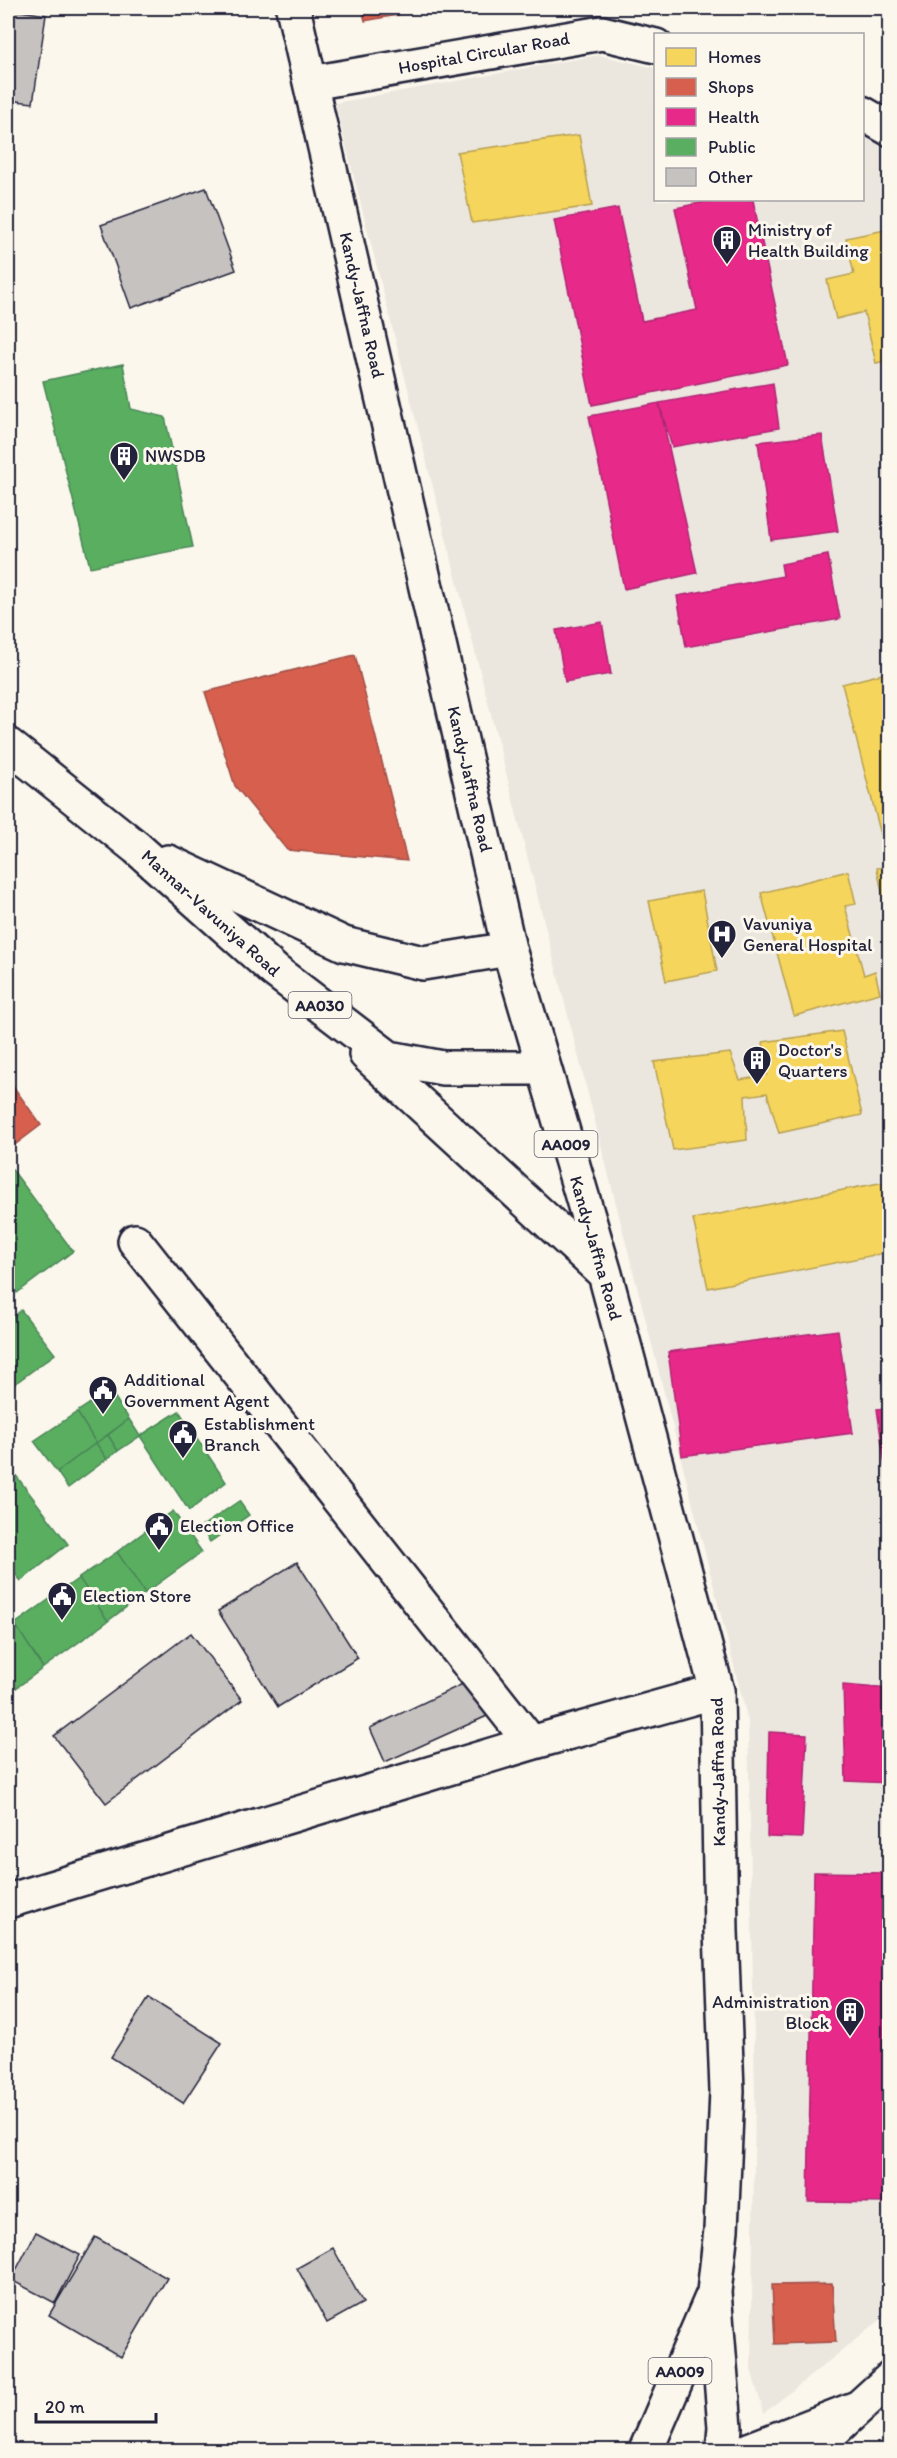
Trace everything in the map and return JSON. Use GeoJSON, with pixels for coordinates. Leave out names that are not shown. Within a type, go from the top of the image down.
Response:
{"type":"FeatureCollection","features":[{"type":"Feature","properties":{"kind":"main road","name":"Kandy-Jaffna Road"},"geometry":{"type":"LineString","coordinates":[[293,8],[509,949],[605,1274],[717,1691],[721,1931],[727,2091],[721,2230],[714,2292],[725,2427],[723,2451]]}},
{"type":"Feature","properties":{"kind":"main road","name":"Hospital Circular Road"},"geometry":{"type":"LineString","coordinates":[[311,83],[602,33],[654,46]]}},
{"type":"Feature","properties":{"kind":"main road"},"geometry":{"type":"LineString","coordinates":[[864,114],[890,129]]}},
{"type":"Feature","properties":{"kind":"main road","name":"AA030"},"geometry":{"type":"LineString","coordinates":[[8,745],[137,848]]}},
{"type":"Feature","properties":{"kind":"main road","name":"Mannar-Vavuniya Road"},"geometry":{"type":"LineString","coordinates":[[137,848],[344,944],[423,963],[509,949]]}},
{"type":"Feature","properties":{"kind":"main road","name":"Mannar-Vavuniya Road"},"geometry":{"type":"LineString","coordinates":[[137,848],[274,971],[388,1058],[444,1068],[543,1068]]}},
{"type":"Feature","properties":{"kind":"main road"},"geometry":{"type":"LineString","coordinates":[[274,971],[605,1274]]}},
{"type":"Feature","properties":{"kind":"main road"},"geometry":{"type":"LineString","coordinates":[[135,1241],[531,1743]]}},
{"type":"Feature","properties":{"kind":"main road"},"geometry":{"type":"LineString","coordinates":[[8,1901],[531,1743],[717,1691]]}},
{"type":"Feature","properties":{"kind":"main road","name":"Kandy-Jaffna Road"},"geometry":{"type":"LineString","coordinates":[[646,2451],[714,2292]]}},
{"type":"Feature","properties":{"kind":"main road"},"geometry":{"type":"LineString","coordinates":[[812,2451],[890,2379]]}},
{"type":"Feature","properties":{"kind":"main road"},"geometry":{"type":"LineString","coordinates":[[749,2451],[857,2408]]}},
{"type":"Feature","properties":{"kind":"shaded area","name":"Vavuniya General Hospital"},"geometry":{"type":"Polygon","coordinates":[[[599,55],[654,68],[654,201],[864,201],[864,135],[889,149],[889,2313],[764,2413],[751,2370],[755,2096],[748,1721],[335,103],[599,55]]]}},
{"type":"Feature","properties":{"kind":"building: Homes"},"geometry":{"type":"Polygon","coordinates":[[[579,135],[592,206],[472,223],[457,152],[579,135]]]}},
{"type":"Feature","properties":{"kind":"building: Homes"},"geometry":{"type":"Polygon","coordinates":[[[890,229],[890,360],[876,363],[864,312],[836,319],[827,280],[854,274],[846,238],[890,229]]]}},
{"type":"Feature","properties":{"kind":"building: Homes"},"geometry":{"type":"Polygon","coordinates":[[[890,672],[890,833],[881,835],[842,684],[890,672]]]}},
{"type":"Feature","properties":{"kind":"building: Homes"},"geometry":{"type":"Polygon","coordinates":[[[890,866],[890,915],[887,916],[877,868],[890,866]]]}},
{"type":"Feature","properties":{"kind":"building: Homes"},"geometry":{"type":"Polygon","coordinates":[[[848,871],[856,904],[845,906],[864,975],[875,971],[880,993],[794,1016],[761,893],[848,871]]]}},
{"type":"Feature","properties":{"kind":"building: Homes"},"geometry":{"type":"Polygon","coordinates":[[[702,891],[717,971],[666,981],[649,901],[702,891]]]}},
{"type":"Feature","properties":{"kind":"building: Homes","name":"Doctor's Quarters"},"geometry":{"type":"Polygon","coordinates":[[[842,1031],[862,1115],[779,1133],[767,1093],[745,1096],[747,1140],[673,1150],[654,1062],[730,1053],[740,1080],[767,1075],[763,1042],[842,1031]]]}},
{"type":"Feature","properties":{"kind":"building: Homes"},"geometry":{"type":"Polygon","coordinates":[[[890,1181],[890,1252],[708,1288],[693,1219],[890,1181]]]}},
{"type":"Feature","properties":{"kind":"building: Shops"},"geometry":{"type":"Polygon","coordinates":[[[362,8],[435,8],[365,21],[362,8]]]}},
{"type":"Feature","properties":{"kind":"building: Shops"},"geometry":{"type":"Polygon","coordinates":[[[355,655],[407,861],[287,850],[235,786],[205,692],[355,655]]]}},
{"type":"Feature","properties":{"kind":"building: Shops"},"geometry":{"type":"Polygon","coordinates":[[[8,1079],[41,1125],[8,1150],[8,1079]]]}},
{"type":"Feature","properties":{"kind":"building: Shops"},"geometry":{"type":"Polygon","coordinates":[[[832,2284],[836,2342],[775,2344],[772,2285],[832,2284]]]}},
{"type":"Feature","properties":{"kind":"building: Health","name":"Ministry of Health Building"},"geometry":{"type":"Polygon","coordinates":[[[709,201],[753,201],[788,365],[592,405],[554,220],[618,208],[642,321],[697,310],[675,208],[709,201]]]}},
{"type":"Feature","properties":{"kind":"building: Health"},"geometry":{"type":"Polygon","coordinates":[[[773,383],[779,428],[672,447],[659,403],[773,383]]]}},
{"type":"Feature","properties":{"kind":"building: Health"},"geometry":{"type":"Polygon","coordinates":[[[659,403],[697,573],[624,589],[589,416],[659,403]]]}},
{"type":"Feature","properties":{"kind":"building: Health"},"geometry":{"type":"Polygon","coordinates":[[[822,435],[838,531],[771,540],[758,442],[822,435]]]}},
{"type":"Feature","properties":{"kind":"building: Health"},"geometry":{"type":"Polygon","coordinates":[[[828,555],[840,619],[686,647],[677,596],[783,576],[781,564],[828,555]]]}},
{"type":"Feature","properties":{"kind":"building: Health"},"geometry":{"type":"Polygon","coordinates":[[[602,622],[611,674],[565,682],[556,630],[602,622]]]}},
{"type":"Feature","properties":{"kind":"building: Health"},"geometry":{"type":"Polygon","coordinates":[[[838,1330],[853,1433],[682,1456],[668,1352],[838,1330]]]}},
{"type":"Feature","properties":{"kind":"building: Health"},"geometry":{"type":"Polygon","coordinates":[[[890,1408],[890,1465],[885,1465],[877,1409],[890,1408]]]}},
{"type":"Feature","properties":{"kind":"building: Health"},"geometry":{"type":"Polygon","coordinates":[[[843,1685],[890,1689],[890,1783],[846,1781],[843,1685]]]}},
{"type":"Feature","properties":{"kind":"building: Health"},"geometry":{"type":"Polygon","coordinates":[[[769,1732],[807,1734],[802,1838],[767,1837],[769,1732]]]}},
{"type":"Feature","properties":{"kind":"building: Health","name":"Administration Block"},"geometry":{"type":"Polygon","coordinates":[[[814,1872],[890,1873],[890,2203],[808,2202],[814,1872]]]}},
{"type":"Feature","properties":{"kind":"building: Public","name":"NWSDB"},"geometry":{"type":"Polygon","coordinates":[[[123,364],[131,409],[165,417],[193,547],[90,567],[43,381],[123,364]]]}},
{"type":"Feature","properties":{"kind":"building: Public"},"geometry":{"type":"Polygon","coordinates":[[[11,1168],[73,1251],[17,1293],[8,1280],[8,1170],[11,1168]]]}},
{"type":"Feature","properties":{"kind":"building: Public"},"geometry":{"type":"Polygon","coordinates":[[[21,1310],[55,1354],[13,1385],[8,1377],[8,1322],[21,1310]]]}},
{"type":"Feature","properties":{"kind":"building: Public","name":"Additional Government Agent"},"geometry":{"type":"Polygon","coordinates":[[[110,1390],[129,1419],[96,1443],[77,1412],[110,1390]]]}},
{"type":"Feature","properties":{"kind":"building: Public","name":"Establishment Branch"},"geometry":{"type":"Polygon","coordinates":[[[179,1411],[226,1482],[189,1511],[140,1436],[179,1411]]]}},
{"type":"Feature","properties":{"kind":"building: Public"},"geometry":{"type":"Polygon","coordinates":[[[77,1412],[96,1443],[57,1472],[34,1441],[77,1412]]]}},
{"type":"Feature","properties":{"kind":"building: Public"},"geometry":{"type":"Polygon","coordinates":[[[129,1419],[140,1436],[118,1451],[108,1435],[129,1419]]]}},
{"type":"Feature","properties":{"kind":"building: Public"},"geometry":{"type":"Polygon","coordinates":[[[108,1435],[118,1451],[107,1459],[96,1443],[108,1435]]]}},
{"type":"Feature","properties":{"kind":"building: Public"},"geometry":{"type":"Polygon","coordinates":[[[96,1443],[107,1459],[68,1488],[57,1472],[96,1443]]]}},
{"type":"Feature","properties":{"kind":"building: Public"},"geometry":{"type":"Polygon","coordinates":[[[8,1465],[68,1544],[21,1581],[8,1565],[8,1465]]]}},
{"type":"Feature","properties":{"kind":"building: Public"},"geometry":{"type":"Polygon","coordinates":[[[239,1501],[249,1515],[210,1542],[201,1527],[239,1501]]]}},
{"type":"Feature","properties":{"kind":"building: Public","name":"Election Office"},"geometry":{"type":"Polygon","coordinates":[[[173,1511],[202,1552],[145,1593],[117,1552],[173,1511]]]}},
{"type":"Feature","properties":{"kind":"building: Public"},"geometry":{"type":"Polygon","coordinates":[[[117,1552],[145,1593],[108,1621],[79,1578],[117,1552]]]}},
{"type":"Feature","properties":{"kind":"building: Public","name":"Election Store"},"geometry":{"type":"Polygon","coordinates":[[[79,1578],[108,1621],[43,1668],[15,1624],[79,1578]]]}},
{"type":"Feature","properties":{"kind":"building: Public"},"geometry":{"type":"Polygon","coordinates":[[[15,1624],[43,1668],[8,1694],[8,1629],[15,1624]]]}},
{"type":"Feature","properties":{"kind":"building: Other"},"geometry":{"type":"Polygon","coordinates":[[[8,9],[46,15],[33,103],[8,100],[8,9]]]}},
{"type":"Feature","properties":{"kind":"building: Other"},"geometry":{"type":"Polygon","coordinates":[[[206,188],[236,270],[131,308],[101,225],[206,188]]]}},
{"type":"Feature","properties":{"kind":"building: Other"},"geometry":{"type":"Polygon","coordinates":[[[297,1562],[358,1658],[278,1707],[218,1611],[297,1562]]]}},
{"type":"Feature","properties":{"kind":"building: Other"},"geometry":{"type":"Polygon","coordinates":[[[191,1633],[242,1700],[106,1803],[54,1736],[191,1633]]]}},
{"type":"Feature","properties":{"kind":"building: Other"},"geometry":{"type":"Polygon","coordinates":[[[471,1680],[487,1716],[385,1762],[370,1728],[471,1680]]]}},
{"type":"Feature","properties":{"kind":"building: Other"},"geometry":{"type":"Polygon","coordinates":[[[149,1997],[222,2043],[183,2103],[111,2057],[149,1997]]]}},
{"type":"Feature","properties":{"kind":"building: Other"},"geometry":{"type":"Polygon","coordinates":[[[36,2232],[80,2255],[55,2303],[11,2280],[36,2232]]]}},
{"type":"Feature","properties":{"kind":"building: Other"},"geometry":{"type":"Polygon","coordinates":[[[95,2237],[167,2278],[121,2357],[49,2315],[95,2237]]]}},
{"type":"Feature","properties":{"kind":"building: Other"},"geometry":{"type":"Polygon","coordinates":[[[333,2248],[363,2303],[327,2323],[297,2268],[333,2248]]]}},
{"type":"Feature","properties":{"kind":"place","name":"Ministry of Health Building"},"geometry":{"type":"Point","coordinates":[727,266]}},
{"type":"Feature","properties":{"kind":"place","name":"NWSDB"},"geometry":{"type":"Point","coordinates":[124,482]}},
{"type":"Feature","properties":{"kind":"place","name":"Vavuniya General Hospital"},"geometry":{"type":"Point","coordinates":[722,960]}},
{"type":"Feature","properties":{"kind":"place","name":"Doctor's Quarters"},"geometry":{"type":"Point","coordinates":[757,1086]}},
{"type":"Feature","properties":{"kind":"place","name":"Additional Government Agent"},"geometry":{"type":"Point","coordinates":[103,1416]}},
{"type":"Feature","properties":{"kind":"place","name":"Establishment Branch"},"geometry":{"type":"Point","coordinates":[183,1460]}},
{"type":"Feature","properties":{"kind":"place","name":"Election Office"},"geometry":{"type":"Point","coordinates":[159,1552]}},
{"type":"Feature","properties":{"kind":"place","name":"Election Store"},"geometry":{"type":"Point","coordinates":[62,1622]}},
{"type":"Feature","properties":{"kind":"place","name":"Administration Block"},"geometry":{"type":"Point","coordinates":[850,2038]}}]}
